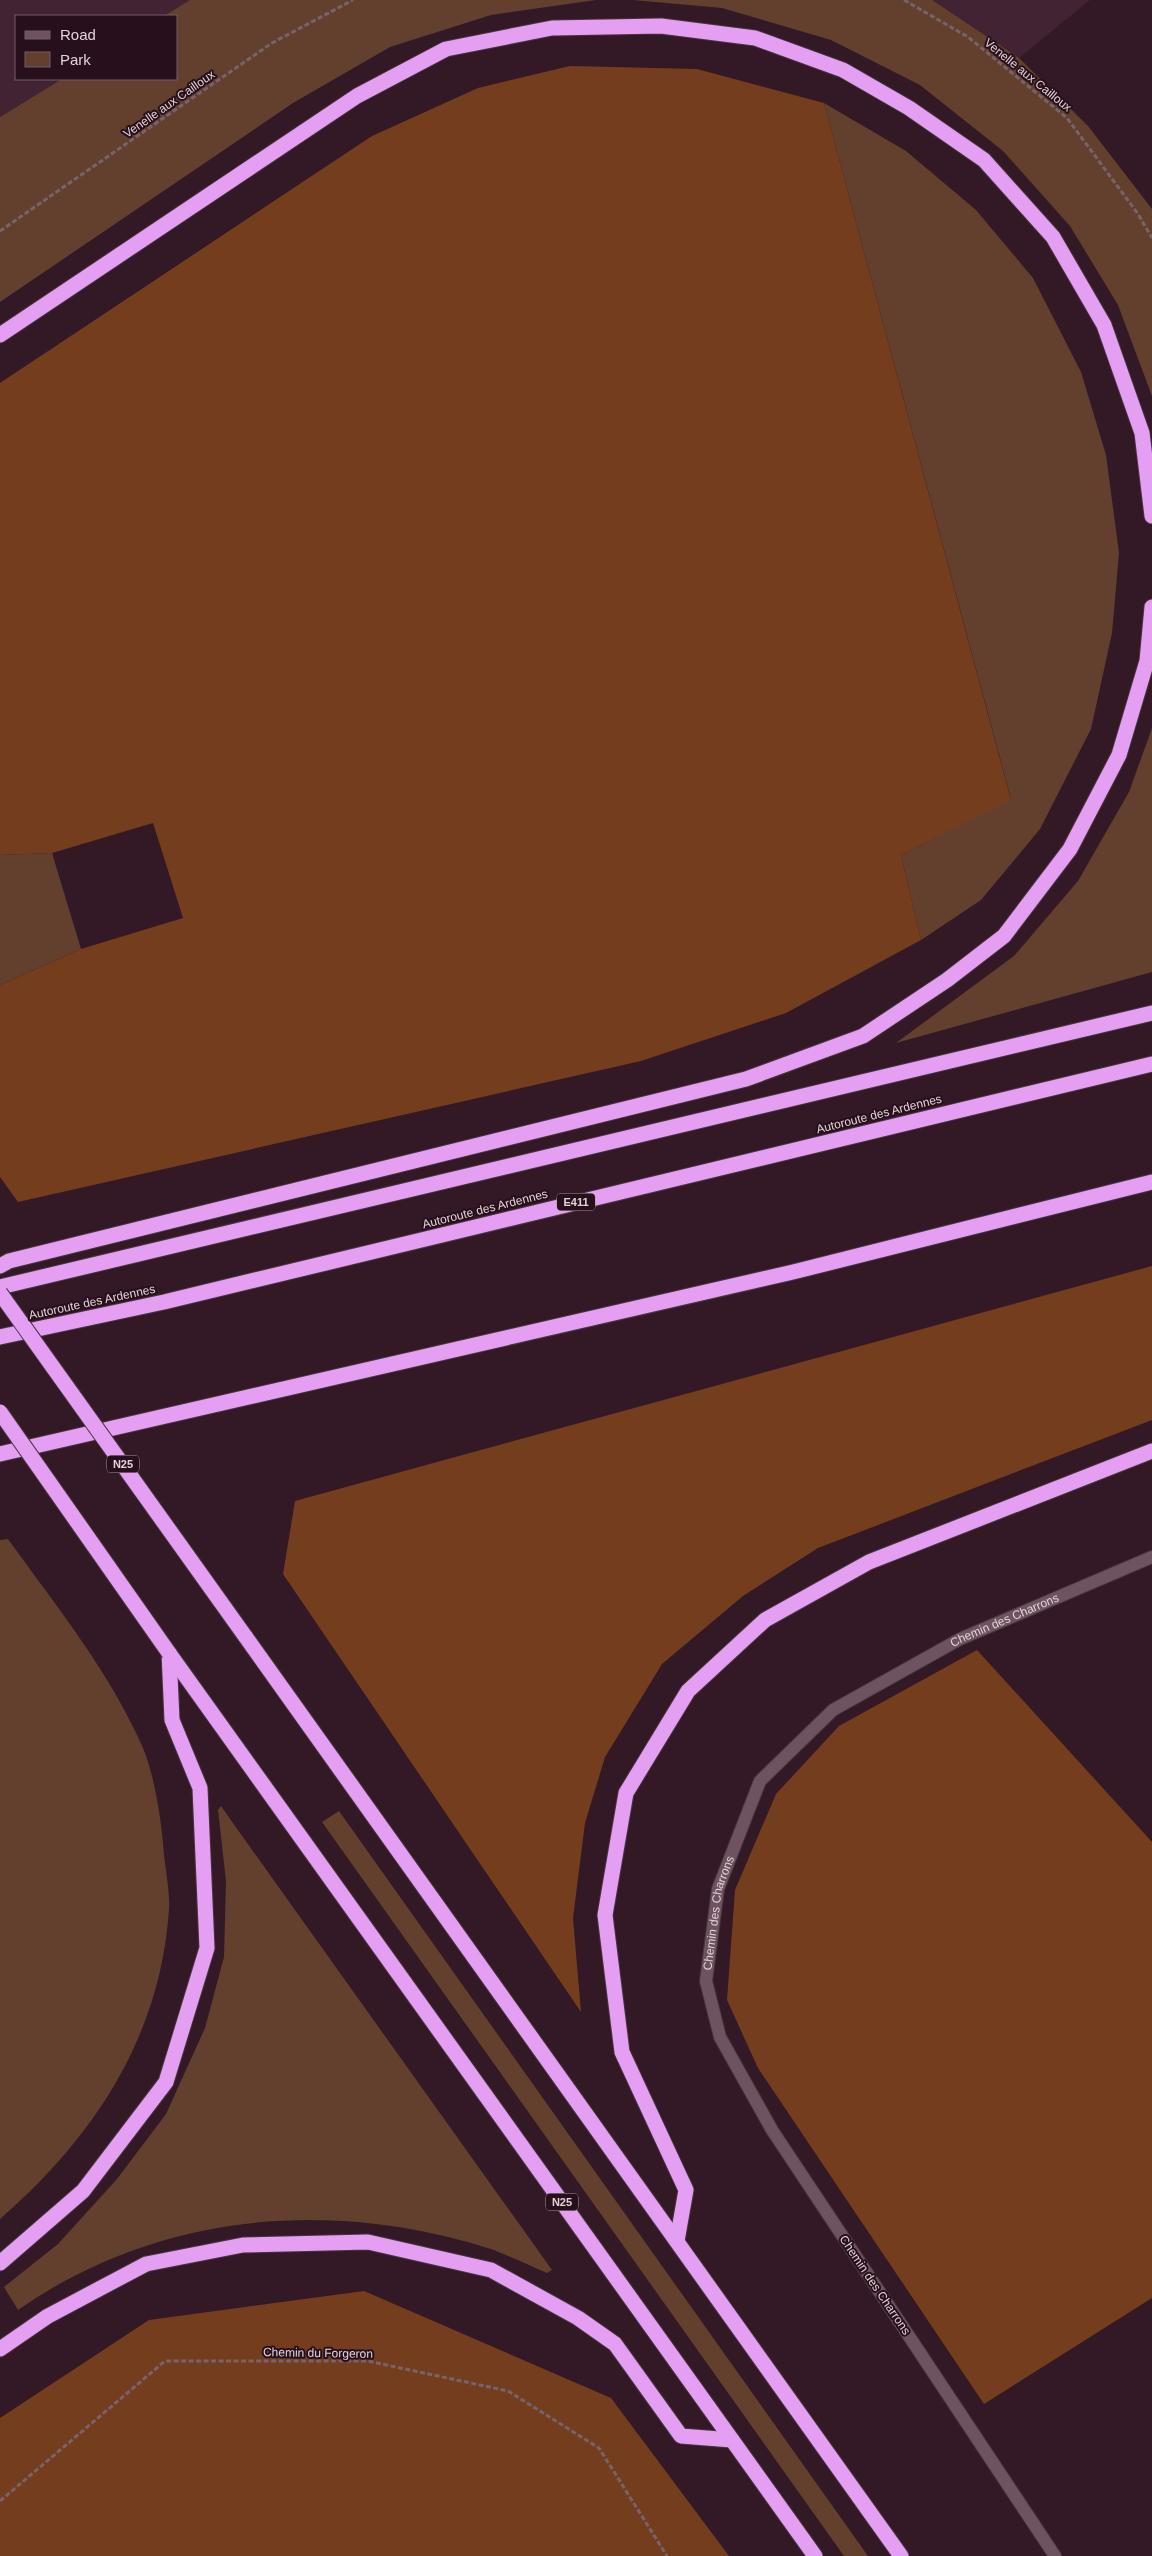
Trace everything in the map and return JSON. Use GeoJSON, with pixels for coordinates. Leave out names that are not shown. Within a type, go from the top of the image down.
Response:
{"type":"FeatureCollection","features":[{"type":"Feature","properties":{"kind":"highway"},"geometry":{"type":"LineString","coordinates":[[0,335],[357,96],[446,49],[552,28],[661,26],[755,38],[843,70],[909,108],[984,160],[1053,237],[1107,334],[1142,433],[1152,516]]}},
{"type":"Feature","properties":{"kind":"highway"},"geometry":{"type":"LineString","coordinates":[[0,1266],[9,1261],[746,1079],[863,1036],[947,980],[1004,936],[1070,849],[1119,755],[1147,661],[1152,607]]}},
{"type":"Feature","properties":{"kind":"highway"},"geometry":{"type":"LineString","coordinates":[[0,1286],[1152,1013]]}},
{"type":"Feature","properties":{"kind":"highway","name":"Autoroute des Ardennes"},"geometry":{"type":"LineString","coordinates":[[0,1337],[192,1295],[1152,1064]]}},
{"type":"Feature","properties":{"kind":"highway"},"geometry":{"type":"LineString","coordinates":[[0,1454],[793,1272],[1152,1182]]}},
{"type":"Feature","properties":{"kind":"highway","name":"N25"},"geometry":{"type":"LineString","coordinates":[[0,1292],[901,2556]]}},
{"type":"Feature","properties":{"kind":"highway","name":"N25"},"geometry":{"type":"LineString","coordinates":[[0,1412],[169,1653],[815,2556]]}},
{"type":"Feature","properties":{"kind":"highway"},"geometry":{"type":"LineString","coordinates":[[677,2241],[686,2190],[622,2052],[605,1916],[626,1793],[688,1691],[765,1620],[869,1562],[1152,1451]]}},
{"type":"Feature","properties":{"kind":"highway"},"geometry":{"type":"LineString","coordinates":[[0,2263],[83,2192],[166,2082],[207,1948],[200,1788],[172,1720],[169,1653]]}},
{"type":"Feature","properties":{"kind":"highway"},"geometry":{"type":"LineString","coordinates":[[0,2350],[48,2316],[146,2264],[243,2245],[368,2242],[491,2270],[578,2318],[615,2344],[681,2436],[732,2440]]}},
{"type":"Feature","properties":{"kind":"street","name":"Chemin des Charrons"},"geometry":{"type":"LineString","coordinates":[[1055,2556],[772,2130],[720,2037],[706,1981],[718,1889],[760,1781],[833,1710],[960,1639],[1152,1557]]}},
{"type":"Feature","properties":{"kind":"path","name":"Venelle aux Cailloux"},"geometry":{"type":"LineString","coordinates":[[0,231],[272,43],[353,0]]}},
{"type":"Feature","properties":{"kind":"path","name":"Venelle aux Cailloux"},"geometry":{"type":"LineString","coordinates":[[904,0],[968,37],[1068,118],[1138,214],[1152,238]]}},
{"type":"Feature","properties":{"kind":"path","name":"Chemin du Forgeron"},"geometry":{"type":"LineString","coordinates":[[0,2501],[165,2361],[368,2361],[508,2391],[599,2448],[667,2556]]}},
{"type":"Feature","properties":{"kind":"shaded area"},"geometry":{"type":"Polygon","coordinates":[[[0,0],[190,0],[166,15],[15,15],[15,80],[60,80],[0,117],[0,0]]]}},
{"type":"Feature","properties":{"kind":"shaded area"},"geometry":{"type":"Polygon","coordinates":[[[932,0],[1090,0],[1019,58],[932,0]]]}},
{"type":"Feature","properties":{"kind":"shaded area"},"geometry":{"type":"Polygon","coordinates":[[[570,66],[697,69],[824,103],[1011,800],[901,855],[921,940],[786,1013],[641,1061],[18,1202],[0,1177],[0,985],[81,949],[183,918],[153,823],[52,853],[0,855],[0,383],[372,136],[478,88],[570,66]]]}},
{"type":"Feature","properties":{"kind":"shaded area"},"geometry":{"type":"Polygon","coordinates":[[[1152,1266],[1152,1420],[818,1548],[743,1596],[662,1664],[605,1757],[585,1823],[573,1918],[581,2012],[283,1574],[295,1501],[1152,1266]]]}},
{"type":"Feature","properties":{"kind":"shaded area"},"geometry":{"type":"Polygon","coordinates":[[[977,1650],[1152,1842],[1152,2298],[984,2404],[758,2068],[727,2000],[735,1890],[776,1794],[839,1726],[977,1650]]]}},
{"type":"Feature","properties":{"kind":"shaded area"},"geometry":{"type":"Polygon","coordinates":[[[364,2291],[611,2398],[729,2556],[0,2556],[0,2418],[149,2320],[364,2291]]]}},
{"type":"Feature","properties":{"kind":"green space"},"geometry":{"type":"Polygon","coordinates":[[[190,0],[596,0],[491,15],[390,47],[293,103],[0,302],[0,117],[60,80],[178,80],[178,15],[166,15],[190,0]]]}},
{"type":"Feature","properties":{"kind":"green space"},"geometry":{"type":"Polygon","coordinates":[[[633,0],[932,0],[1019,58],[1088,126],[1152,209],[1152,396],[1118,305],[1070,226],[1003,151],[920,85],[831,40],[722,8],[633,0]]]}},
{"type":"Feature","properties":{"kind":"green space"},"geometry":{"type":"Polygon","coordinates":[[[824,103],[906,151],[976,210],[1033,278],[1081,372],[1106,455],[1119,553],[1112,633],[1091,729],[1040,829],[981,900],[921,940],[901,855],[1011,799],[824,103]]]}},
{"type":"Feature","properties":{"kind":"green space"},"geometry":{"type":"Polygon","coordinates":[[[1152,728],[1152,972],[896,1043],[1014,956],[1078,881],[1129,792],[1152,728]]]}},
{"type":"Feature","properties":{"kind":"green space"},"geometry":{"type":"Polygon","coordinates":[[[52,853],[81,949],[0,985],[0,855],[52,853]]]}},
{"type":"Feature","properties":{"kind":"green space"},"geometry":{"type":"Polygon","coordinates":[[[8,1539],[98,1666],[130,1720],[143,1748],[151,1773],[162,1829],[169,1910],[163,1957],[152,2001],[136,2042],[116,2082],[92,2119],[65,2154],[0,2219],[0,1540],[8,1539]]]}},
{"type":"Feature","properties":{"kind":"green space"},"geometry":{"type":"Polygon","coordinates":[[[221,1806],[552,2270],[547,2273],[491,2249],[430,2233],[369,2223],[308,2220],[247,2224],[187,2234],[128,2252],[72,2277],[18,2310],[4,2287],[58,2244],[117,2179],[166,2114],[205,2028],[224,1957],[226,1881],[218,1810],[221,1806]]]}},
{"type":"Feature","properties":{"kind":"green space"},"geometry":{"type":"Polygon","coordinates":[[[339,1811],[868,2556],[844,2556],[322,1822],[339,1811]]]}}]}
